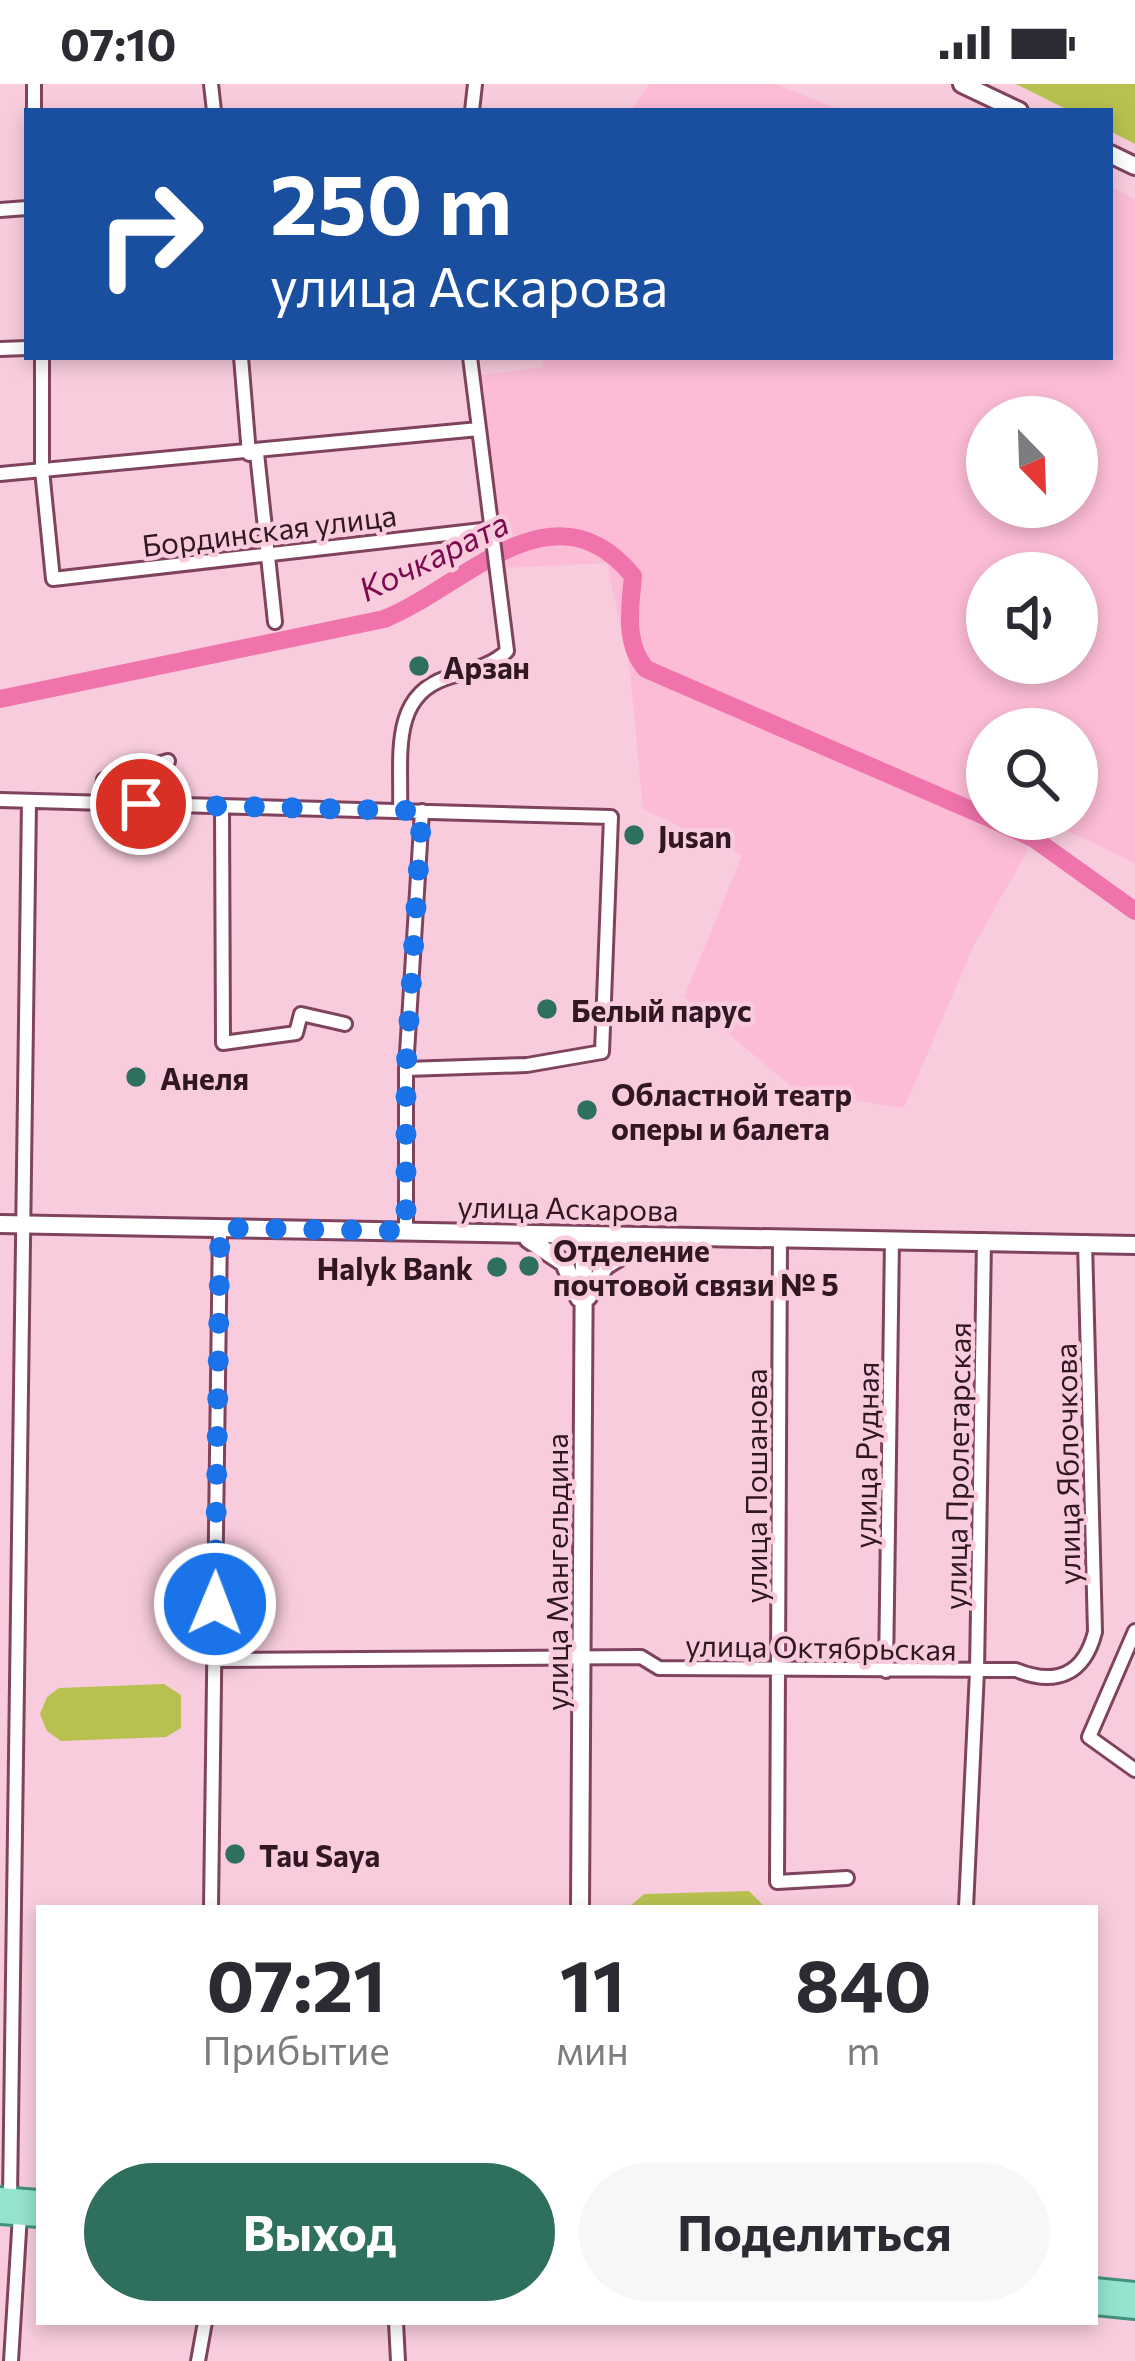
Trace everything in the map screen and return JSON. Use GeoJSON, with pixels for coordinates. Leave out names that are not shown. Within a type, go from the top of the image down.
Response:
{"type":"FeatureCollection","features":[{"type":"Feature","properties":{"kind":"main road"},"geometry":{"type":"LineString","coordinates":[[962,84],[1013,108]]}},
{"type":"Feature","properties":{"kind":"main road","name":"улица Аскарова"},"geometry":{"type":"LineString","coordinates":[[0,1224],[1135,1245]]}},
{"type":"Feature","properties":{"kind":"main road"},"geometry":{"type":"LineString","coordinates":[[516,1234],[552,1250],[564,1263],[583,1308]]}},
{"type":"Feature","properties":{"kind":"main road","name":"улица Мангельдина"},"geometry":{"type":"LineString","coordinates":[[580,1905],[584,1236]]}},
{"type":"Feature","properties":{"kind":"main road"},"geometry":{"type":"LineString","coordinates":[[583,1308],[605,1266],[656,1237]]}},
{"type":"Feature","properties":{"kind":"main road"},"geometry":{"type":"LineString","coordinates":[[1098,2288],[1135,2292]]}},
{"type":"Feature","properties":{"kind":"main road"},"geometry":{"type":"LineString","coordinates":[[1098,2305],[1135,2308]]}},
{"type":"Feature","properties":{"kind":"street"},"geometry":{"type":"LineString","coordinates":[[42,360],[42,470]]}},
{"type":"Feature","properties":{"kind":"street"},"geometry":{"type":"LineString","coordinates":[[241,360],[275,622]]}},
{"type":"Feature","properties":{"kind":"street"},"geometry":{"type":"LineString","coordinates":[[400,811],[404,718],[410,700],[423,686],[495,662],[507,652],[470,360]]}},
{"type":"Feature","properties":{"kind":"street"},"geometry":{"type":"LineString","coordinates":[[0,474],[478,429]]}},
{"type":"Feature","properties":{"kind":"street","name":"Бординская улица"},"geometry":{"type":"LineString","coordinates":[[42,470],[53,580],[267,550],[491,529]]}},
{"type":"Feature","properties":{"kind":"street"},"geometry":{"type":"LineString","coordinates":[[100,802],[104,780],[168,761]]}},
{"type":"Feature","properties":{"kind":"street"},"geometry":{"type":"LineString","coordinates":[[0,800],[610,817],[602,1052],[527,1065],[406,1069]]}},
{"type":"Feature","properties":{"kind":"street"},"geometry":{"type":"LineString","coordinates":[[11,2361],[29,801]]}},
{"type":"Feature","properties":{"kind":"street"},"geometry":{"type":"LineString","coordinates":[[222,806],[223,1043],[296,1033],[301,1014],[344,1024]]}},
{"type":"Feature","properties":{"kind":"street"},"geometry":{"type":"LineString","coordinates":[[406,1231],[406,1069],[422,811]]}},
{"type":"Feature","properties":{"kind":"street"},"geometry":{"type":"LineString","coordinates":[[211,1905],[220,1228]]}},
{"type":"Feature","properties":{"kind":"street","name":"улица Пошанова"},"geometry":{"type":"LineString","coordinates":[[780,1238],[777,1882],[847,1878]]}},
{"type":"Feature","properties":{"kind":"street","name":"улица Рудная"},"geometry":{"type":"LineString","coordinates":[[886,1671],[892,1239]]}},
{"type":"Feature","properties":{"kind":"street","name":"улица Пролетарская"},"geometry":{"type":"LineString","coordinates":[[966,1905],[977,1671],[984,1240]]}},
{"type":"Feature","properties":{"kind":"street","name":"улица Яблочкова"},"geometry":{"type":"LineString","coordinates":[[1068,1675],[1090,1650],[1094,1632],[1084,1242]]}},
{"type":"Feature","properties":{"kind":"street"},"geometry":{"type":"LineString","coordinates":[[1135,1631],[1089,1737],[1135,1770]]}},
{"type":"Feature","properties":{"kind":"street","name":"улица Октябрьская"},"geometry":{"type":"LineString","coordinates":[[214,1660],[641,1658],[659,1668],[776,1665],[886,1671],[1016,1670],[1052,1680],[1068,1675]]}},
{"type":"Feature","properties":{"kind":"street"},"geometry":{"type":"LineString","coordinates":[[198,2361],[204,2325]]}},
{"type":"Feature","properties":{"kind":"street"},"geometry":{"type":"LineString","coordinates":[[396,2325],[398,2361]]}},
{"type":"Feature","properties":{"kind":"shaded area"},"geometry":{"type":"Polygon","coordinates":[[[650,84],[775,84],[835,108],[632,108],[650,84]]]}},
{"type":"Feature","properties":{"kind":"shaded area"},"geometry":{"type":"Polygon","coordinates":[[[1113,188],[1135,199],[1135,863],[1087,840],[1098,840],[1098,708],[966,708],[966,840],[1034,840],[974,945],[904,1108],[797,1091],[684,997],[742,856],[643,809],[630,672],[607,563],[503,568],[482,375],[543,367],[544,360],[1113,360],[1113,188]]]}},
{"type":"Feature","properties":{"kind":"green space"},"geometry":{"type":"Polygon","coordinates":[[[1016,84],[1135,84],[1135,144],[1113,133],[1113,108],[1064,108],[1016,84]]]}},
{"type":"Feature","properties":{"kind":"green space"},"geometry":{"type":"Polygon","coordinates":[[[164,1684],[181,1695],[181,1728],[166,1737],[61,1741],[47,1731],[40,1714],[47,1697],[59,1688],[164,1684]]]}},
{"type":"Feature","properties":{"kind":"green space"},"geometry":{"type":"Polygon","coordinates":[[[749,1891],[763,1905],[631,1905],[644,1894],[749,1891]]]}},
{"type":"Feature","properties":{"kind":"waterway","name":"Кочкарата"},"geometry":{"type":"LineString","coordinates":[[0,699],[384,619],[508,549],[540,538],[571,537],[603,548],[633,576],[631,637],[646,669],[966,808]]}},
{"type":"Feature","properties":{"kind":"waterway","name":"Кочкарата"},"geometry":{"type":"LineString","coordinates":[[1036,840],[1135,911]]}},
{"type":"Feature","properties":{"kind":"place","name":"Арзан"},"geometry":{"type":"Point","coordinates":[419,666]}},
{"type":"Feature","properties":{"kind":"place","name":"Jusan"},"geometry":{"type":"Point","coordinates":[634,835]}},
{"type":"Feature","properties":{"kind":"place","name":"Белый парус"},"geometry":{"type":"Point","coordinates":[547,1009]}},
{"type":"Feature","properties":{"kind":"place","name":"Анеля"},"geometry":{"type":"Point","coordinates":[136,1077]}},
{"type":"Feature","properties":{"kind":"place","name":"Областной театр оперы и балета"},"geometry":{"type":"Point","coordinates":[587,1110]}},
{"type":"Feature","properties":{"kind":"place","name":"Отделение почтовой связи № 5"},"geometry":{"type":"Point","coordinates":[529,1266]}},
{"type":"Feature","properties":{"kind":"place","name":"Halyk Bank"},"geometry":{"type":"Point","coordinates":[497,1267]}},
{"type":"Feature","properties":{"kind":"place","name":"Tau Saya"},"geometry":{"type":"Point","coordinates":[235,1854]}},
{"type":"Feature","properties":{"kind":"route"},"geometry":{"type":"LineString","coordinates":[[141,804],[422,811],[406,1069],[406,1231],[220,1228],[215,1604]]}}]}
